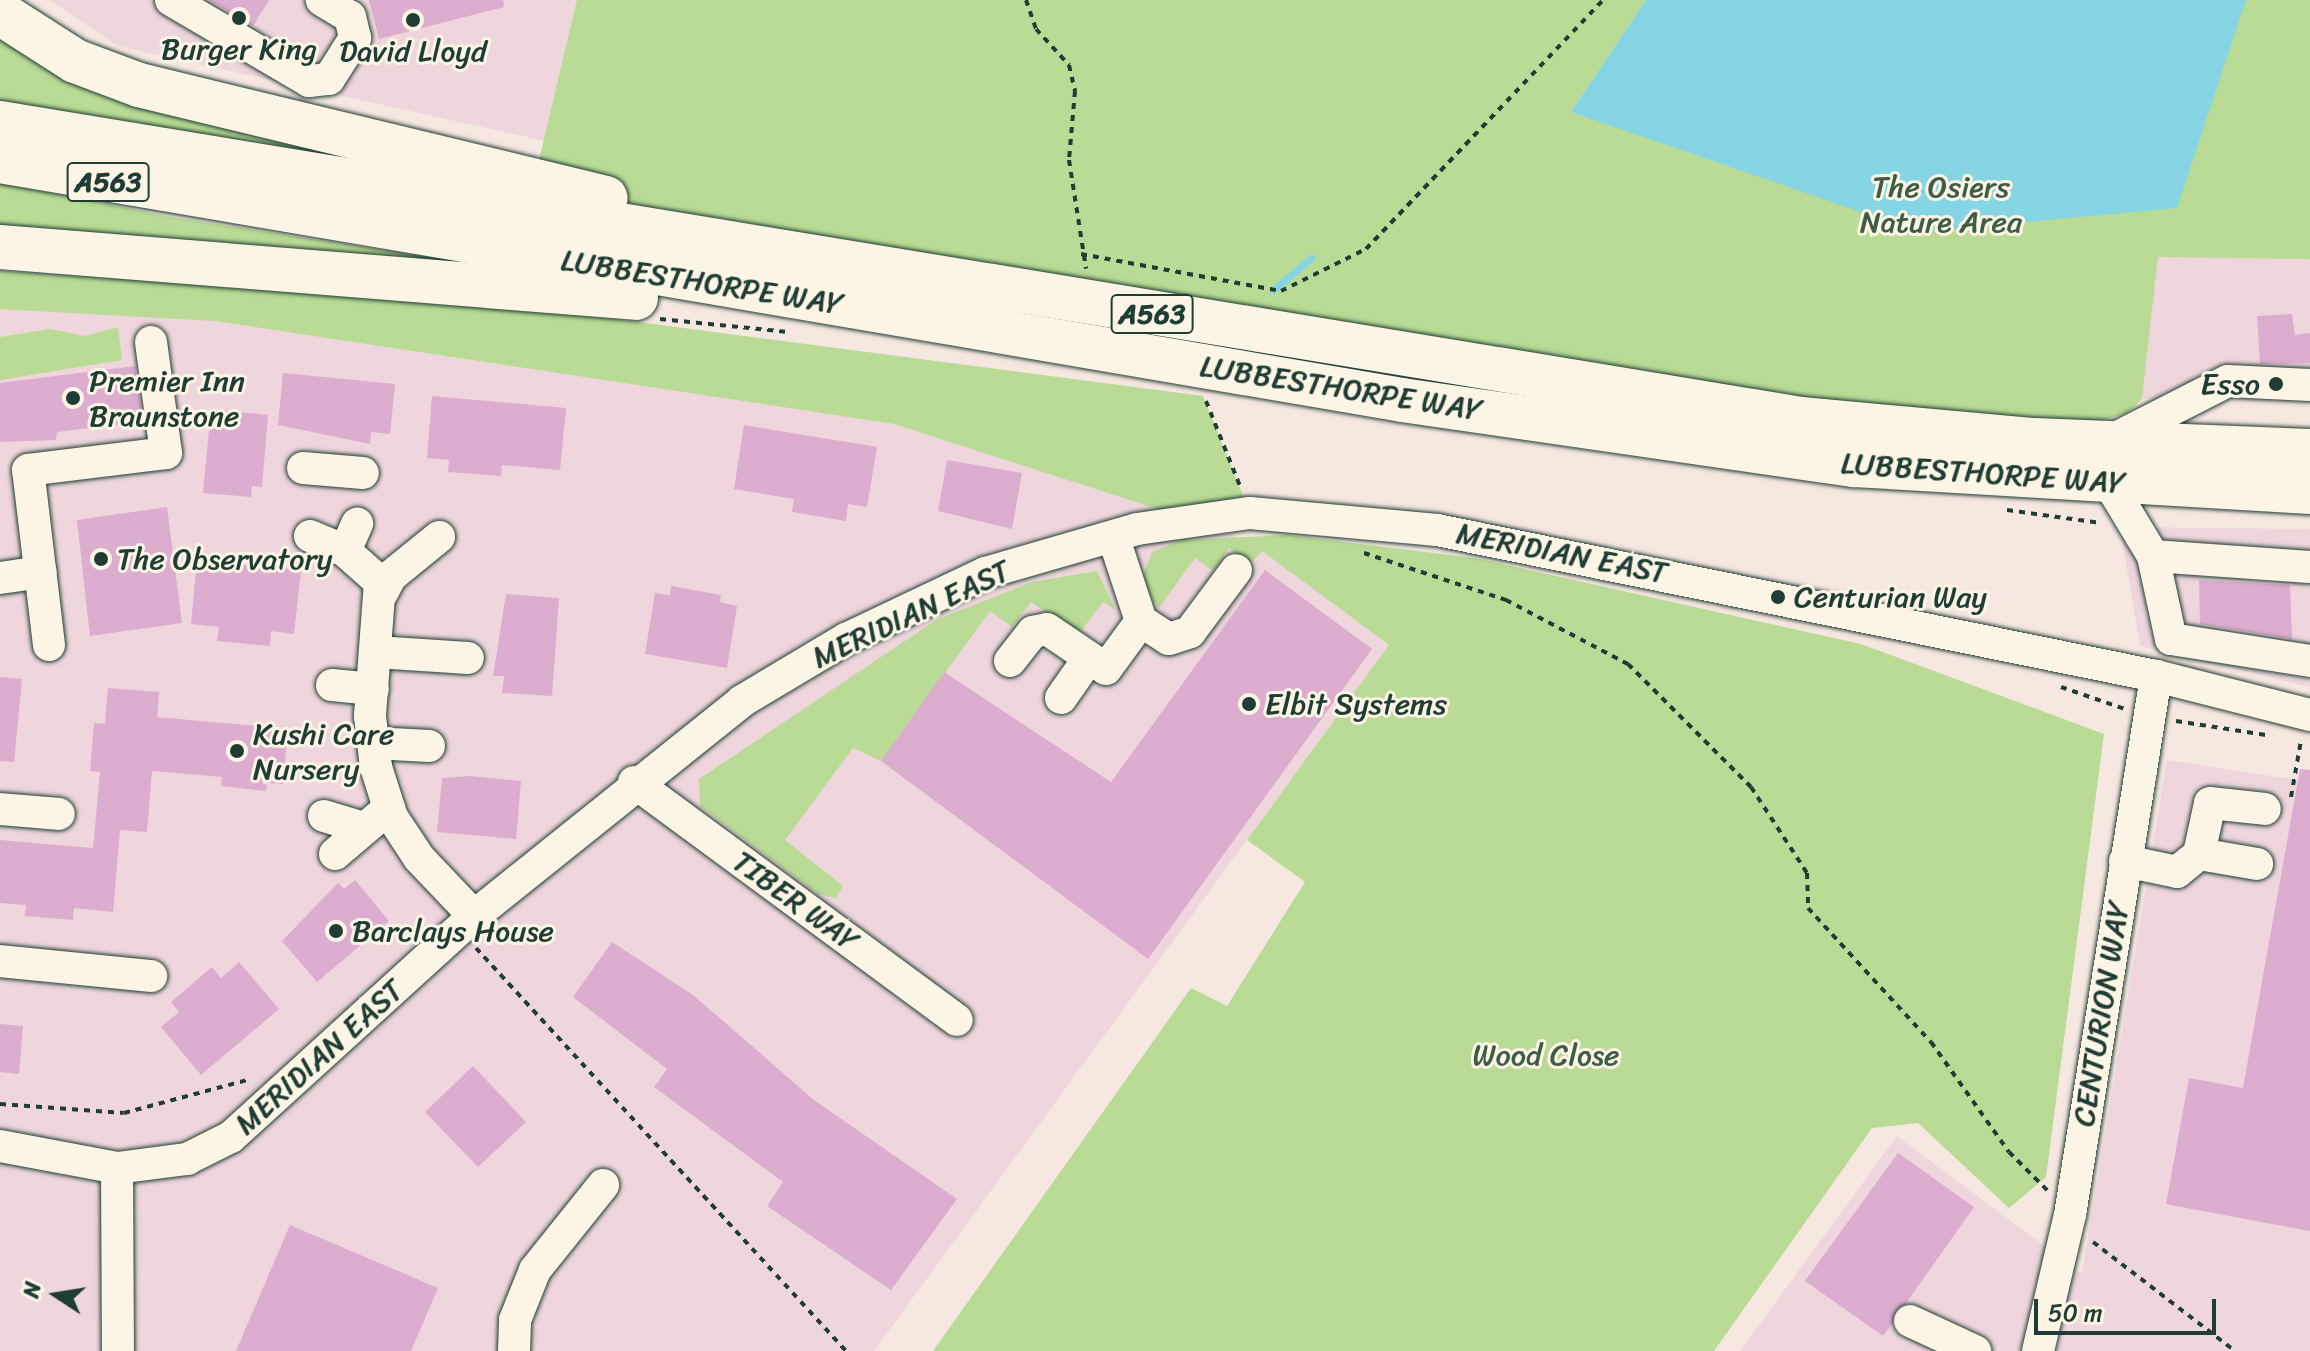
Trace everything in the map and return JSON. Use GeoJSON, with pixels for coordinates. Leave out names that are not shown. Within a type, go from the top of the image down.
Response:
{"type":"FeatureCollection","features":[{"type":"Feature","properties":{"kind":"highway"},"geometry":{"type":"LineString","coordinates":[[0,13],[75,61],[139,85],[995,309]]}},
{"type":"Feature","properties":{"kind":"highway","name":"LUBBESTHORPE WAY"},"geometry":{"type":"LineString","coordinates":[[0,123],[995,309],[1402,400],[1854,465],[2108,463],[2310,451]]}},
{"type":"Feature","properties":{"kind":"highway","name":"LUBBESTHORPE WAY"},"geometry":{"type":"LineString","coordinates":[[0,161],[995,309],[1085,303],[1801,419],[2310,492]]}},
{"type":"Feature","properties":{"kind":"highway"},"geometry":{"type":"LineString","coordinates":[[0,247],[995,309]]}},
{"type":"Feature","properties":{"kind":"street"},"geometry":{"type":"LineString","coordinates":[[171,0],[309,81],[329,79],[355,38],[350,17],[322,0]]}},
{"type":"Feature","properties":{"kind":"street"},"geometry":{"type":"LineString","coordinates":[[49,645],[28,470],[166,453],[151,342]]}},
{"type":"Feature","properties":{"kind":"street"},"geometry":{"type":"LineString","coordinates":[[2310,385],[2228,381],[2108,463],[2153,556],[2171,639],[2310,661]]}},
{"type":"Feature","properties":{"kind":"street"},"geometry":{"type":"LineString","coordinates":[[303,468],[363,473]]}},
{"type":"Feature","properties":{"kind":"street","name":"MERIDIAN EAST"},"geometry":{"type":"LineString","coordinates":[[0,1146],[117,1168],[187,1159],[231,1137],[474,931],[634,782],[742,701],[846,639],[985,573],[1113,536],[1250,513],[1437,530],[1584,555],[2156,676],[2306,728]]}},
{"type":"Feature","properties":{"kind":"street"},"geometry":{"type":"LineString","coordinates":[[310,536],[351,537],[371,568],[382,593]]}},
{"type":"Feature","properties":{"kind":"street"},"geometry":{"type":"LineString","coordinates":[[1113,536],[1141,621],[1169,639],[1190,632],[1236,570]]}},
{"type":"Feature","properties":{"kind":"street"},"geometry":{"type":"LineString","coordinates":[[432,546],[391,576],[382,593],[373,689],[373,743],[389,808],[419,858],[474,931]]}},
{"type":"Feature","properties":{"kind":"street"},"geometry":{"type":"LineString","coordinates":[[2153,556],[2310,567]]}},
{"type":"Feature","properties":{"kind":"street"},"geometry":{"type":"LineString","coordinates":[[0,578],[41,572]]}},
{"type":"Feature","properties":{"kind":"street"},"geometry":{"type":"LineString","coordinates":[[1010,661],[1033,632],[1047,629],[1106,669],[1141,621]]}},
{"type":"Feature","properties":{"kind":"street"},"geometry":{"type":"LineString","coordinates":[[376,652],[468,658]]}},
{"type":"Feature","properties":{"kind":"street"},"geometry":{"type":"LineString","coordinates":[[1061,698],[1089,658]]}},
{"type":"Feature","properties":{"kind":"street","name":"CENTURION WAY"},"geometry":{"type":"LineString","coordinates":[[2038,1351],[2070,1215],[2156,676]]}},
{"type":"Feature","properties":{"kind":"street"},"geometry":{"type":"LineString","coordinates":[[332,685],[373,689]]}},
{"type":"Feature","properties":{"kind":"street"},"geometry":{"type":"LineString","coordinates":[[373,743],[429,746]]}},
{"type":"Feature","properties":{"kind":"street","name":"TIBER WAY"},"geometry":{"type":"LineString","coordinates":[[634,782],[957,1020]]}},
{"type":"Feature","properties":{"kind":"street"},"geometry":{"type":"LineString","coordinates":[[2125,861],[2177,872],[2199,854],[2210,803],[2277,805]]}},
{"type":"Feature","properties":{"kind":"street"},"geometry":{"type":"LineString","coordinates":[[335,854],[361,827],[389,808]]}},
{"type":"Feature","properties":{"kind":"street"},"geometry":{"type":"LineString","coordinates":[[0,809],[59,814]]}},
{"type":"Feature","properties":{"kind":"street"},"geometry":{"type":"LineString","coordinates":[[324,816],[361,827]]}},
{"type":"Feature","properties":{"kind":"street"},"geometry":{"type":"LineString","coordinates":[[2199,854],[2257,864]]}},
{"type":"Feature","properties":{"kind":"street"},"geometry":{"type":"LineString","coordinates":[[0,961],[151,976]]}},
{"type":"Feature","properties":{"kind":"street"},"geometry":{"type":"LineString","coordinates":[[117,1168],[118,1351]]}},
{"type":"Feature","properties":{"kind":"street"},"geometry":{"type":"LineString","coordinates":[[514,1351],[515,1320],[535,1270],[603,1185]]}},
{"type":"Feature","properties":{"kind":"street"},"geometry":{"type":"LineString","coordinates":[[1910,1321],[1975,1351]]}},
{"type":"Feature","properties":{"kind":"path"},"geometry":{"type":"LineString","coordinates":[[1026,0],[1036,29],[1069,65],[1075,91],[1069,160],[1085,303]]}},
{"type":"Feature","properties":{"kind":"path"},"geometry":{"type":"LineString","coordinates":[[1081,254],[1281,291],[1366,249],[1603,0]]}},
{"type":"Feature","properties":{"kind":"path"},"geometry":{"type":"LineString","coordinates":[[650,318],[793,332]]}},
{"type":"Feature","properties":{"kind":"path"},"geometry":{"type":"LineString","coordinates":[[1203,396],[1250,513]]}},
{"type":"Feature","properties":{"kind":"path"},"geometry":{"type":"LineString","coordinates":[[1360,551],[1506,600],[1628,664],[1751,787],[1807,873],[1808,908],[1931,1042],[2009,1152],[2101,1251],[2235,1351]]}},
{"type":"Feature","properties":{"kind":"path"},"geometry":{"type":"LineString","coordinates":[[2277,805],[2306,728]]}},
{"type":"Feature","properties":{"kind":"path"},"geometry":{"type":"LineString","coordinates":[[474,931],[517,998],[846,1351]]}},
{"type":"Feature","properties":{"kind":"path"},"geometry":{"type":"LineString","coordinates":[[0,1104],[124,1113],[261,1077]]}},
{"type":"Feature","properties":{"kind":"shaded area"},"geometry":{"type":"Polygon","coordinates":[[[50,0],[579,0],[545,141],[118,46],[50,0]]]}},
{"type":"Feature","properties":{"kind":"shaded area"},"geometry":{"type":"Polygon","coordinates":[[[2143,248],[2310,249],[2310,400],[2142,399],[2143,248]]]}},
{"type":"Feature","properties":{"kind":"shaded area"},"geometry":{"type":"Polygon","coordinates":[[[21,305],[215,321],[894,424],[1146,500],[1250,542],[1389,645],[874,1351],[0,1351],[0,309],[21,305]]]}},
{"type":"Feature","properties":{"kind":"shaded area"},"geometry":{"type":"Polygon","coordinates":[[[2120,527],[2310,529],[2310,687],[2140,646],[2120,527]]]}},
{"type":"Feature","properties":{"kind":"shaded area"},"geometry":{"type":"Polygon","coordinates":[[[2167,760],[2310,782],[2310,1351],[1740,1351],[1897,1136],[2082,1274],[2167,760]]]}},
{"type":"Feature","properties":{"kind":"green space","name":"The Osiers Nature Area"},"geometry":{"type":"Polygon","coordinates":[[[577,0],[2310,0],[2310,259],[2158,257],[2142,399],[2127,413],[2034,440],[993,288],[582,193],[0,123],[0,10],[25,32],[534,181],[577,0]]]}},
{"type":"Feature","properties":{"kind":"green space"},"geometry":{"type":"Polygon","coordinates":[[[0,182],[165,216],[477,265],[0,247],[0,182]]]}},
{"type":"Feature","properties":{"kind":"green space"},"geometry":{"type":"Polygon","coordinates":[[[0,271],[477,301],[1203,396],[1250,513],[1195,521],[894,424],[215,321],[0,309],[0,271]]]}},
{"type":"Feature","properties":{"kind":"green space"},"geometry":{"type":"Polygon","coordinates":[[[118,327],[122,360],[0,380],[0,337],[50,329],[85,336],[118,327]]]}},
{"type":"Feature","properties":{"kind":"green space","name":"Wood Close"},"geometry":{"type":"Polygon","coordinates":[[[1287,535],[1475,558],[1861,644],[2104,734],[2046,1177],[2009,1208],[1918,1123],[1872,1128],[1714,1351],[933,1351],[1191,988],[1227,1006],[1305,882],[1247,840],[1389,645],[1262,551],[1250,564],[1229,548],[1213,571],[1195,558],[1159,608],[1140,583],[1152,552],[1182,540],[1287,535]]]}},
{"type":"Feature","properties":{"kind":"green space"},"geometry":{"type":"Polygon","coordinates":[[[1097,571],[1116,610],[1103,602],[1078,635],[1031,602],[1012,627],[990,611],[881,761],[853,748],[785,840],[843,886],[836,898],[818,894],[700,806],[699,779],[936,620],[1032,582],[1097,571]]]}},
{"type":"Feature","properties":{"kind":"water"},"geometry":{"type":"Polygon","coordinates":[[[1646,0],[2246,0],[2177,208],[1919,232],[1571,112],[1646,0]]]}},
{"type":"Feature","properties":{"kind":"building"},"geometry":{"type":"Polygon","coordinates":[[[209,0],[269,0],[253,26],[209,0]]]}},
{"type":"Feature","properties":{"kind":"building","name":"David Lloyd"},"geometry":{"type":"Polygon","coordinates":[[[369,0],[503,0],[504,7],[379,39],[369,0]]]}},
{"type":"Feature","properties":{"kind":"building"},"geometry":{"type":"Polygon","coordinates":[[[2292,314],[2295,335],[2310,333],[2310,363],[2260,364],[2257,316],[2292,314]]]}},
{"type":"Feature","properties":{"kind":"building","name":"Premier Inn Braunstone"},"geometry":{"type":"Polygon","coordinates":[[[135,366],[143,421],[57,432],[56,440],[0,442],[0,383],[135,366]]]}},
{"type":"Feature","properties":{"kind":"building"},"geometry":{"type":"Polygon","coordinates":[[[283,373],[395,384],[390,434],[371,432],[370,444],[278,425],[283,373]]]}},
{"type":"Feature","properties":{"kind":"building"},"geometry":{"type":"Polygon","coordinates":[[[432,396],[566,408],[560,470],[502,465],[501,476],[448,472],[449,460],[427,458],[432,396]]]}},
{"type":"Feature","properties":{"kind":"building"},"geometry":{"type":"Polygon","coordinates":[[[211,409],[268,415],[262,487],[252,486],[251,497],[203,493],[211,409]]]}},
{"type":"Feature","properties":{"kind":"building"},"geometry":{"type":"Polygon","coordinates":[[[744,425],[877,447],[867,507],[848,504],[846,521],[792,512],[794,499],[734,489],[744,425]]]}},
{"type":"Feature","properties":{"kind":"building"},"geometry":{"type":"Polygon","coordinates":[[[947,460],[1022,473],[1012,529],[938,511],[947,460]]]}},
{"type":"Feature","properties":{"kind":"building"},"geometry":{"type":"Polygon","coordinates":[[[167,507],[182,623],[90,636],[77,520],[167,507]]]}},
{"type":"Feature","properties":{"kind":"building"},"geometry":{"type":"Polygon","coordinates":[[[197,560],[301,570],[294,634],[271,631],[270,646],[217,641],[219,627],[191,624],[197,560]]]}},
{"type":"Feature","properties":{"kind":"building"},"geometry":{"type":"Polygon","coordinates":[[[1265,570],[1372,649],[1148,959],[881,761],[944,672],[1111,782],[1265,570]]]}},
{"type":"Feature","properties":{"kind":"building"},"geometry":{"type":"Polygon","coordinates":[[[2199,580],[2290,585],[2292,639],[2200,624],[2199,580]]]}},
{"type":"Feature","properties":{"kind":"building"},"geometry":{"type":"Polygon","coordinates":[[[671,586],[721,595],[720,602],[737,606],[727,668],[645,654],[655,593],[670,595],[671,586]]]}},
{"type":"Feature","properties":{"kind":"building"},"geometry":{"type":"Polygon","coordinates":[[[506,594],[559,598],[552,696],[502,693],[504,676],[493,676],[506,594]]]}},
{"type":"Feature","properties":{"kind":"building"},"geometry":{"type":"Polygon","coordinates":[[[0,677],[22,679],[14,762],[0,761],[0,677]]]}},
{"type":"Feature","properties":{"kind":"building"},"geometry":{"type":"Polygon","coordinates":[[[108,688],[159,692],[157,717],[288,729],[283,784],[267,783],[266,791],[221,786],[222,777],[152,771],[147,832],[120,830],[113,912],[74,908],[73,920],[25,916],[26,905],[0,903],[0,840],[93,848],[100,772],[90,771],[94,723],[105,724],[108,688]]]}},
{"type":"Feature","properties":{"kind":"building"},"geometry":{"type":"Polygon","coordinates":[[[2300,769],[2310,770],[2310,1231],[2166,1204],[2189,1078],[2243,1088],[2300,769]]]}},
{"type":"Feature","properties":{"kind":"building"},"geometry":{"type":"Polygon","coordinates":[[[470,776],[521,781],[516,839],[437,832],[442,778],[470,776]]]}},
{"type":"Feature","properties":{"kind":"building","name":"Barclays House"},"geometry":{"type":"Polygon","coordinates":[[[355,880],[389,921],[317,982],[282,941],[338,883],[344,889],[355,880]]]}},
{"type":"Feature","properties":{"kind":"building"},"geometry":{"type":"Polygon","coordinates":[[[612,942],[693,995],[814,1100],[957,1199],[891,1290],[767,1206],[783,1182],[654,1087],[667,1069],[573,997],[612,942]]]}},
{"type":"Feature","properties":{"kind":"building"},"geometry":{"type":"Polygon","coordinates":[[[239,962],[279,1009],[201,1075],[161,1027],[179,1012],[171,1002],[212,967],[221,978],[239,962]]]}},
{"type":"Feature","properties":{"kind":"building"},"geometry":{"type":"Polygon","coordinates":[[[0,1024],[23,1026],[19,1074],[0,1072],[0,1024]]]}},
{"type":"Feature","properties":{"kind":"building"},"geometry":{"type":"Polygon","coordinates":[[[473,1066],[526,1122],[478,1167],[425,1112],[473,1066]]]}},
{"type":"Feature","properties":{"kind":"building"},"geometry":{"type":"Polygon","coordinates":[[[1898,1153],[1974,1207],[1883,1336],[1805,1281],[1898,1153]]]}},
{"type":"Feature","properties":{"kind":"building"},"geometry":{"type":"Polygon","coordinates":[[[290,1225],[438,1288],[411,1351],[236,1351],[290,1225]]]}},
{"type":"Feature","properties":{"kind":"waterway"},"geometry":{"type":"LineString","coordinates":[[1273,290],[1311,258]]}},
{"type":"Feature","properties":{"kind":"place","name":"Burger King"},"geometry":{"type":"Point","coordinates":[239,18]}},
{"type":"Feature","properties":{"kind":"place","name":"David Lloyd"},"geometry":{"type":"Point","coordinates":[413,20]}},
{"type":"Feature","properties":{"kind":"place","name":"Esso"},"geometry":{"type":"Point","coordinates":[2276,384]}},
{"type":"Feature","properties":{"kind":"place","name":"Premier Inn Braunstone"},"geometry":{"type":"Point","coordinates":[73,398]}},
{"type":"Feature","properties":{"kind":"place","name":"The Observatory"},"geometry":{"type":"Point","coordinates":[101,559]}},
{"type":"Feature","properties":{"kind":"place","name":"Centurian Way"},"geometry":{"type":"Point","coordinates":[1778,597]}},
{"type":"Feature","properties":{"kind":"place","name":"Elbit Systems"},"geometry":{"type":"Point","coordinates":[1249,704]}},
{"type":"Feature","properties":{"kind":"place","name":"Kushi Care Nursery"},"geometry":{"type":"Point","coordinates":[237,751]}},
{"type":"Feature","properties":{"kind":"place","name":"Barclays House"},"geometry":{"type":"Point","coordinates":[336,931]}}]}
